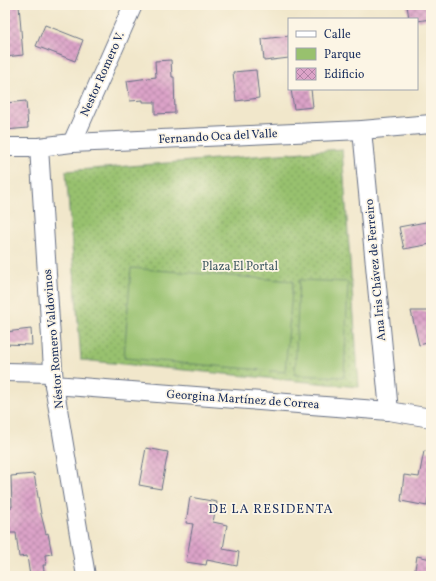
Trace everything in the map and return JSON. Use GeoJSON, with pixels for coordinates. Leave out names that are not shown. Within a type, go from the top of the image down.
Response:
{"type":"FeatureCollection","features":[{"type":"Feature","properties":{"kind":"street","name":"Nestor Romero V."},"geometry":{"type":"LineString","coordinates":[[72,143],[132,5]]}},
{"type":"Feature","properties":{"kind":"street","name":"Fernando Oca del Valle"},"geometry":{"type":"LineString","coordinates":[[5,147],[38,147],[72,143],[362,130],[431,124]]}},
{"type":"Feature","properties":{"kind":"street","name":"Ana Iris Chávez de Ferreiro"},"geometry":{"type":"LineString","coordinates":[[362,130],[389,411]]}},
{"type":"Feature","properties":{"kind":"street","name":"Néstor Romero Valdovinos"},"geometry":{"type":"LineString","coordinates":[[38,147],[54,379],[89,575]]}},
{"type":"Feature","properties":{"kind":"street","name":"Georgina Martínez de Correa"},"geometry":{"type":"LineString","coordinates":[[5,372],[54,379],[389,411],[431,418]]}},
{"type":"Feature","properties":{"kind":"green space","name":"Plaza El Portal"},"geometry":{"type":"Polygon","coordinates":[[[342,149],[359,387],[81,360],[66,171],[342,149]]]}},
{"type":"Feature","properties":{"kind":"green space"},"geometry":{"type":"Polygon","coordinates":[[[131,268],[293,281],[285,372],[124,358],[131,268]]]}},
{"type":"Feature","properties":{"kind":"green space"},"geometry":{"type":"Polygon","coordinates":[[[299,280],[348,282],[344,377],[295,375],[299,280]]]}},
{"type":"Feature","properties":{"kind":"building"},"geometry":{"type":"Polygon","coordinates":[[[5,5],[19,5],[23,55],[5,57],[5,5]]]}},
{"type":"Feature","properties":{"kind":"building"},"geometry":{"type":"Polygon","coordinates":[[[407,5],[429,5],[431,19],[418,21],[418,18],[409,18],[407,5]]]}},
{"type":"Feature","properties":{"kind":"building"},"geometry":{"type":"Polygon","coordinates":[[[45,25],[83,40],[75,61],[36,46],[45,25]]]}},
{"type":"Feature","properties":{"kind":"building"},"geometry":{"type":"Polygon","coordinates":[[[288,36],[288,58],[264,61],[262,39],[288,36]]]}},
{"type":"Feature","properties":{"kind":"building"},"geometry":{"type":"Polygon","coordinates":[[[171,60],[172,77],[174,77],[175,113],[155,114],[155,102],[143,102],[143,100],[130,101],[127,81],[156,77],[155,61],[171,60]]]}},
{"type":"Feature","properties":{"kind":"building"},"geometry":{"type":"Polygon","coordinates":[[[256,70],[259,98],[236,101],[233,72],[256,70]]]}},
{"type":"Feature","properties":{"kind":"building"},"geometry":{"type":"Polygon","coordinates":[[[291,90],[311,90],[313,107],[294,109],[291,90]]]}},
{"type":"Feature","properties":{"kind":"building"},"geometry":{"type":"Polygon","coordinates":[[[26,101],[28,128],[5,130],[5,103],[26,101]]]}},
{"type":"Feature","properties":{"kind":"building"},"geometry":{"type":"Polygon","coordinates":[[[431,221],[431,244],[404,249],[399,227],[431,221]]]}},
{"type":"Feature","properties":{"kind":"building"},"geometry":{"type":"Polygon","coordinates":[[[411,311],[431,311],[431,342],[419,345],[411,311]]]}},
{"type":"Feature","properties":{"kind":"building"},"geometry":{"type":"Polygon","coordinates":[[[31,329],[32,345],[5,344],[5,332],[31,329]]]}},
{"type":"Feature","properties":{"kind":"building"},"geometry":{"type":"Polygon","coordinates":[[[146,448],[168,452],[161,489],[139,485],[146,448]]]}},
{"type":"Feature","properties":{"kind":"building"},"geometry":{"type":"Polygon","coordinates":[[[424,451],[431,452],[431,498],[428,498],[427,506],[401,501],[404,475],[419,477],[424,451]]]}},
{"type":"Feature","properties":{"kind":"building"},"geometry":{"type":"Polygon","coordinates":[[[34,474],[41,514],[46,534],[48,533],[52,554],[45,555],[46,565],[43,565],[45,576],[30,576],[27,556],[19,557],[16,533],[8,533],[5,522],[5,508],[12,507],[11,476],[34,474]]]}},
{"type":"Feature","properties":{"kind":"building"},"geometry":{"type":"Polygon","coordinates":[[[190,497],[217,502],[213,522],[227,525],[223,549],[239,552],[237,566],[207,560],[206,565],[186,562],[193,524],[186,523],[190,497]]]}},
{"type":"Feature","properties":{"kind":"building"},"geometry":{"type":"Polygon","coordinates":[[[417,556],[431,559],[431,576],[414,576],[417,556]]]}},
{"type":"Feature","properties":{"kind":"district","name":"DE LA RESIDENTA"},"geometry":{"type":"Point","coordinates":[271,508]}}]}
